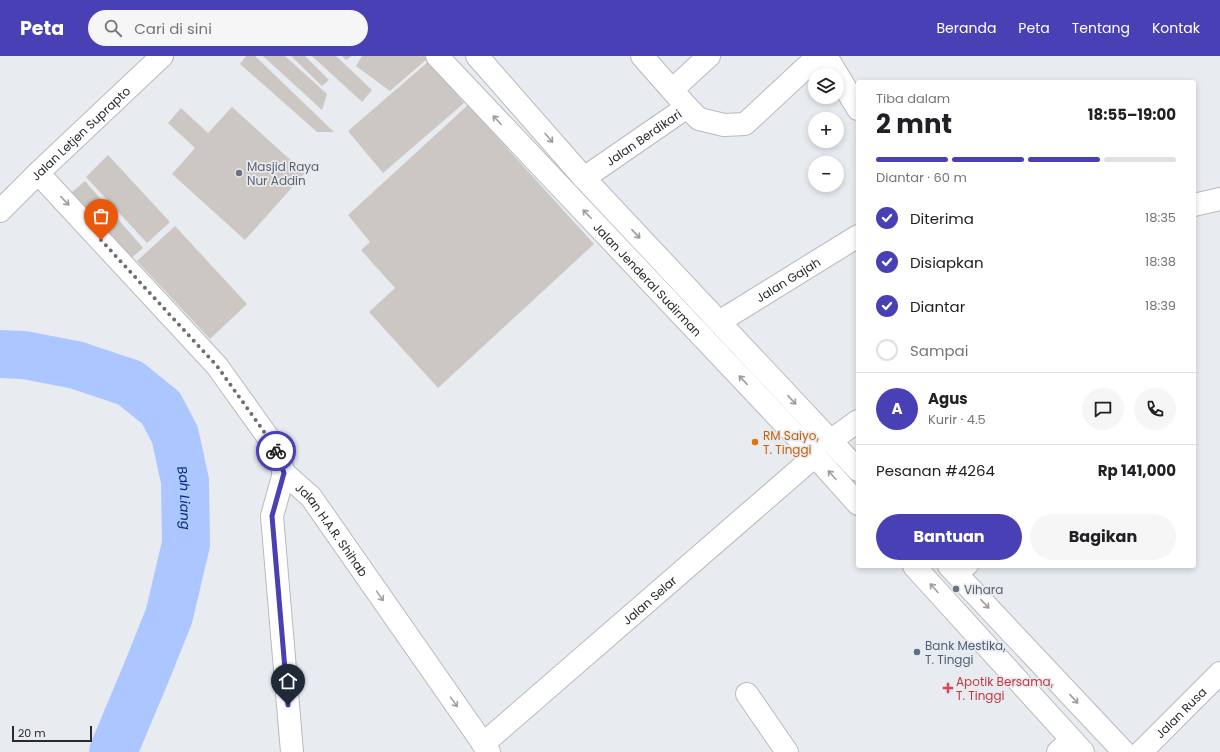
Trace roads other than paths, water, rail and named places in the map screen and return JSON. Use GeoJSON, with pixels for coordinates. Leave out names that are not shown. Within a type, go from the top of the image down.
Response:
{"type":"FeatureCollection","features":[{"type":"Feature","properties":{"kind":"street","name":"Jalan Letjen Suprapto"},"geometry":{"type":"LineString","coordinates":[[0,211],[162,56]]}},
{"type":"Feature","properties":{"kind":"street","name":"Jalan Jenderal Sudirman"},"geometry":{"type":"LineString","coordinates":[[437,56],[815,456],[856,502]]}},
{"type":"Feature","properties":{"kind":"street","name":"Jalan Jenderal Sudirman"},"geometry":{"type":"LineString","coordinates":[[477,56],[584,178],[856,468]]}},
{"type":"Feature","properties":{"kind":"street","name":"Jalan Berdikari"},"geometry":{"type":"LineString","coordinates":[[584,178],[687,107],[642,56]]}},
{"type":"Feature","properties":{"kind":"street"},"geometry":{"type":"LineString","coordinates":[[672,90],[709,56]]}},
{"type":"Feature","properties":{"kind":"street"},"geometry":{"type":"LineString","coordinates":[[687,107],[699,119],[724,125],[745,124],[818,56]]}},
{"type":"Feature","properties":{"kind":"street"},"geometry":{"type":"LineString","coordinates":[[826,56],[856,105]]}},
{"type":"Feature","properties":{"kind":"street","name":"Jalan H.A.R. Shihab"},"geometry":{"type":"LineString","coordinates":[[38,173],[217,366],[275,447],[284,473],[311,496],[486,748]]}},
{"type":"Feature","properties":{"kind":"street"},"geometry":{"type":"LineString","coordinates":[[1196,205],[1220,199]]}},
{"type":"Feature","properties":{"kind":"street","name":"Jalan Gajah"},"geometry":{"type":"LineString","coordinates":[[719,322],[856,237]]}},
{"type":"Feature","properties":{"kind":"street"},"geometry":{"type":"LineString","coordinates":[[830,441],[856,422]]}},
{"type":"Feature","properties":{"kind":"street","name":"Jalan Selar"},"geometry":{"type":"LineString","coordinates":[[486,748],[815,456]]}},
{"type":"Feature","properties":{"kind":"street"},"geometry":{"type":"LineString","coordinates":[[284,473],[272,516],[292,752]]}},
{"type":"Feature","properties":{"kind":"street"},"geometry":{"type":"LineString","coordinates":[[916,568],[1071,748]]}},
{"type":"Feature","properties":{"kind":"street"},"geometry":{"type":"LineString","coordinates":[[959,570],[1124,752]]}},
{"type":"Feature","properties":{"kind":"street","name":"Jalan Rusa"},"geometry":{"type":"LineString","coordinates":[[1141,752],[1220,673]]}},
{"type":"Feature","properties":{"kind":"street"},"geometry":{"type":"LineString","coordinates":[[746,694],[787,752]]}},
{"type":"Feature","properties":{"kind":"waterway","name":"Bah Liang"},"geometry":{"type":"LineString","coordinates":[[0,354],[24,355],[76,365],[130,383],[161,408],[175,435],[185,481],[186,544],[169,616],[113,752]]}},
{"type":"Feature","properties":{"kind":"place","name":"Masjid Raya Nur Addin"},"geometry":{"type":"Point","coordinates":[239,173]}},
{"type":"Feature","properties":{"kind":"place","name":"RM Saiyo, T. Tinggi"},"geometry":{"type":"Point","coordinates":[755,442]}},
{"type":"Feature","properties":{"kind":"place","name":"Vihara"},"geometry":{"type":"Point","coordinates":[956,589]}},
{"type":"Feature","properties":{"kind":"place","name":"Bank Mestika, T. Tinggi"},"geometry":{"type":"Point","coordinates":[917,652]}},
{"type":"Feature","properties":{"kind":"place","name":"Apotik Bersama, T. Tinggi"},"geometry":{"type":"Point","coordinates":[948,688]}}]}
